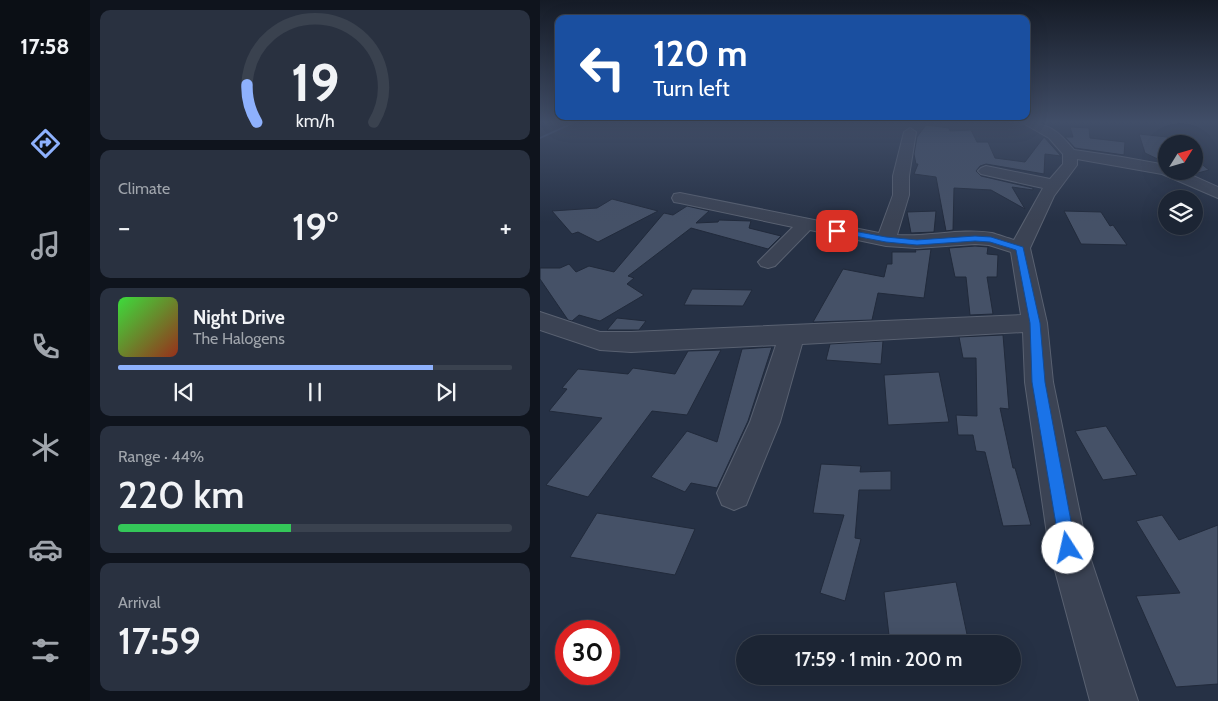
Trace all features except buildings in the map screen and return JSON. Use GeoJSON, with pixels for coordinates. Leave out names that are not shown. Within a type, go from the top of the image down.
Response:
{"type":"FeatureCollection","features":[{"type":"Feature","properties":{"kind":"street"},"geometry":{"type":"LineString","coordinates":[[886,240],[901,195],[901,176],[905,156]]}},
{"type":"Feature","properties":{"kind":"street"},"geometry":{"type":"LineString","coordinates":[[1070,156],[1070,165],[1046,195],[1020,248],[1035,323],[1038,382],[1068,548],[1114,701]]}},
{"type":"Feature","properties":{"kind":"street"},"geometry":{"type":"LineString","coordinates":[[1083,156],[1122,161],[1158,169]]}},
{"type":"Feature","properties":{"kind":"street"},"geometry":{"type":"LineString","coordinates":[[986,171],[1054,185]]}},
{"type":"Feature","properties":{"kind":"street"},"geometry":{"type":"LineString","coordinates":[[1188,180],[1218,193]]}},
{"type":"Feature","properties":{"kind":"street"},"geometry":{"type":"LineString","coordinates":[[680,198],[886,240],[917,242],[975,238],[991,240],[1020,248]]}},
{"type":"Feature","properties":{"kind":"street"},"geometry":{"type":"LineString","coordinates":[[768,262],[805,224]]}},
{"type":"Feature","properties":{"kind":"street"},"geometry":{"type":"LineString","coordinates":[[540,321],[600,341],[631,342],[876,332],[1035,323]]}},
{"type":"Feature","properties":{"kind":"street"},"geometry":{"type":"LineString","coordinates":[[734,493],[765,422],[792,335]]}},
{"type":"Feature","properties":{"kind":"route"},"geometry":{"type":"LineString","coordinates":[[837,231],[886,240],[917,242],[975,238],[991,240],[1020,248],[1035,323],[1038,382],[1068,548]]}}]}
